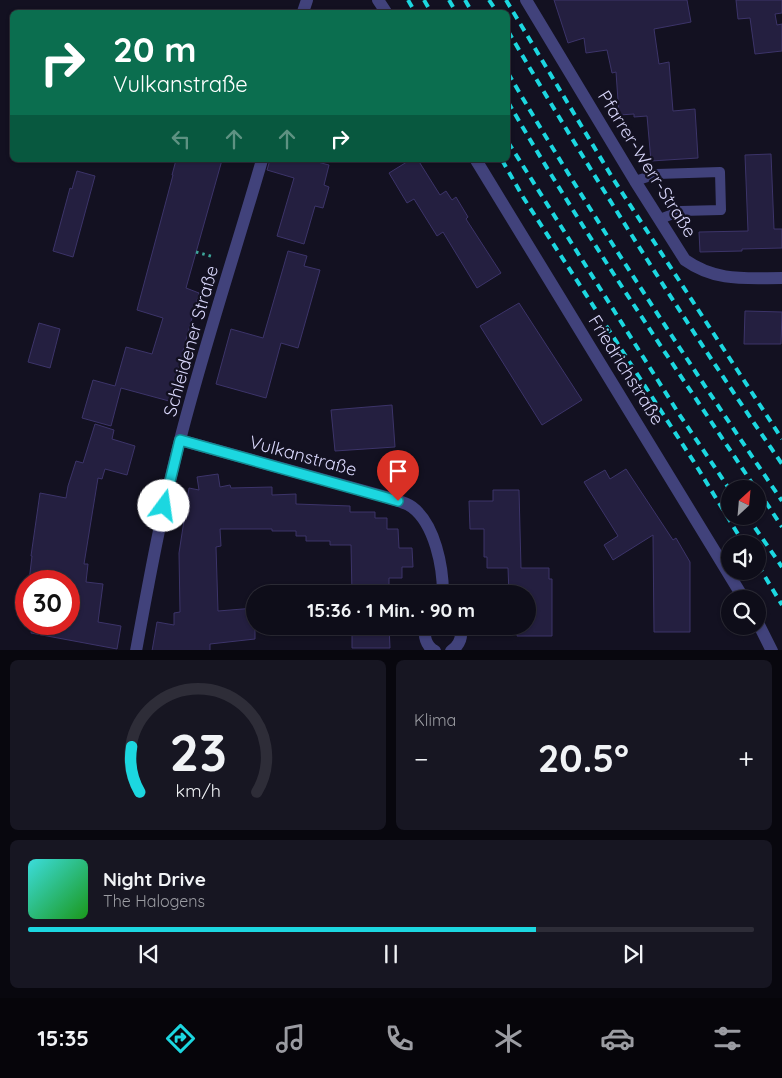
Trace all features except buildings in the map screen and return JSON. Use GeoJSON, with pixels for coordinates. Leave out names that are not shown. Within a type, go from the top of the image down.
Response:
{"type":"FeatureCollection","features":[{"type":"Feature","properties":{"kind":"street","name":"Pfarrer-Werr-Straße"},"geometry":{"type":"LineString","coordinates":[[526,0],[685,260],[695,267],[723,277],[782,278]]}},
{"type":"Feature","properties":{"kind":"street","name":"Schleidener Straße"},"geometry":{"type":"LineString","coordinates":[[136,650],[160,522],[180,440],[261,162]]}},
{"type":"Feature","properties":{"kind":"street","name":"Friedrichstraße"},"geometry":{"type":"LineString","coordinates":[[477,162],[739,590]]}},
{"type":"Feature","properties":{"kind":"street","name":"Vulkanstraße"},"geometry":{"type":"LineString","coordinates":[[180,440],[386,497],[411,507],[421,516],[438,551],[443,585]]}},
{"type":"Feature","properties":{"kind":"street"},"geometry":{"type":"LineString","coordinates":[[425,635],[427,643],[435,650]]}},
{"type":"Feature","properties":{"kind":"street"},"geometry":{"type":"LineString","coordinates":[[451,650],[458,645],[461,640],[461,635]]}},
{"type":"Feature","properties":{"kind":"street"},"geometry":{"type":"LineString","coordinates":[[764,635],[772,650]]}},
{"type":"Feature","properties":{"kind":"lane"},"geometry":{"type":"LineString","coordinates":[[635,181],[657,174],[720,172],[721,210],[681,211],[660,219]]}},
{"type":"Feature","properties":{"kind":"railway"},"geometry":{"type":"LineString","coordinates":[[408,0],[414,10]]}},
{"type":"Feature","properties":{"kind":"railway"},"geometry":{"type":"LineString","coordinates":[[424,0],[430,10]]}},
{"type":"Feature","properties":{"kind":"railway"},"geometry":{"type":"LineString","coordinates":[[449,0],[455,10]]}},
{"type":"Feature","properties":{"kind":"railway"},"geometry":{"type":"LineString","coordinates":[[465,0],[471,10]]}},
{"type":"Feature","properties":{"kind":"railway"},"geometry":{"type":"LineString","coordinates":[[489,0],[496,10]]}},
{"type":"Feature","properties":{"kind":"railway"},"geometry":{"type":"LineString","coordinates":[[506,0],[612,177],[782,439]]}},
{"type":"Feature","properties":{"kind":"railway"},"geometry":{"type":"LineString","coordinates":[[510,34],[573,141],[641,250],[710,358],[782,464]]}},
{"type":"Feature","properties":{"kind":"railway"},"geometry":{"type":"LineString","coordinates":[[510,76],[607,235],[782,501]]}},
{"type":"Feature","properties":{"kind":"railway"},"geometry":{"type":"LineString","coordinates":[[510,105],[597,249],[750,480]]}},
{"type":"Feature","properties":{"kind":"railway"},"geometry":{"type":"LineString","coordinates":[[510,145],[679,414],[723,480]]}},
{"type":"Feature","properties":{"kind":"railway"},"geometry":{"type":"LineString","coordinates":[[503,162],[523,197],[694,462],[739,535]]}},
{"type":"Feature","properties":{"kind":"railway"},"geometry":{"type":"LineString","coordinates":[[766,502],[782,527]]}},
{"type":"Feature","properties":{"kind":"railway"},"geometry":{"type":"LineString","coordinates":[[753,525],[782,567]]}},
{"type":"Feature","properties":{"kind":"railway"},"geometry":{"type":"LineString","coordinates":[[766,578],[782,605]]}},
{"type":"Feature","properties":{"kind":"route"},"geometry":{"type":"LineString","coordinates":[[164,506],[180,440],[398,501]]}}]}
